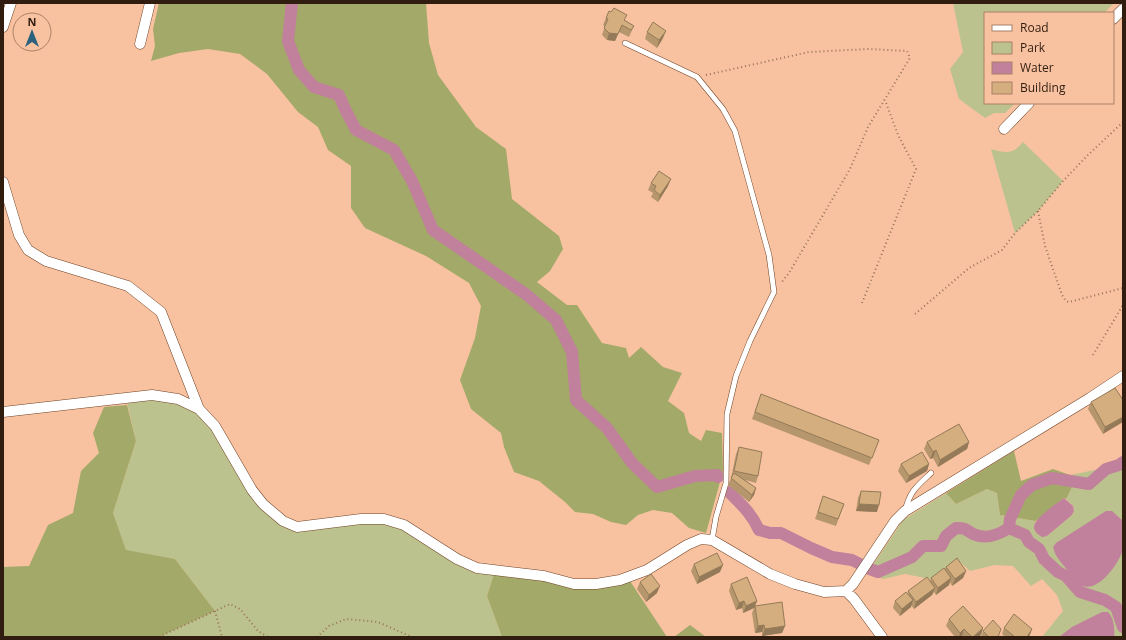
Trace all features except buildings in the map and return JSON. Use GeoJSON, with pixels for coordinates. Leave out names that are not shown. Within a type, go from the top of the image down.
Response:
{"type":"FeatureCollection","features":[{"type":"Feature","properties":{"kind":"street"},"geometry":{"type":"LineString","coordinates":[[3,26],[11,3]]}},
{"type":"Feature","properties":{"kind":"street"},"geometry":{"type":"LineString","coordinates":[[140,44],[150,3]]}},
{"type":"Feature","properties":{"kind":"street"},"geometry":{"type":"LineString","coordinates":[[1114,18],[1123,9]]}},
{"type":"Feature","properties":{"kind":"street"},"geometry":{"type":"LineString","coordinates":[[1004,129],[1028,104]]}},
{"type":"Feature","properties":{"kind":"street"},"geometry":{"type":"LineString","coordinates":[[3,182],[19,235],[28,250],[46,261],[128,286],[161,312],[199,409]]}},
{"type":"Feature","properties":{"kind":"street"},"geometry":{"type":"LineString","coordinates":[[846,592],[853,584],[895,520],[905,511],[1090,398],[1123,376]]}},
{"type":"Feature","properties":{"kind":"street"},"geometry":{"type":"LineString","coordinates":[[3,412],[152,396],[178,399],[199,409],[215,426],[252,490],[263,504],[283,521],[297,527],[360,519],[384,519],[404,525],[457,559],[477,568],[544,576],[574,584],[596,584],[620,580],[647,570],[687,545],[701,539],[712,540],[770,574],[824,592],[846,592],[854,599],[882,637]]}},
{"type":"Feature","properties":{"kind":"lane"},"geometry":{"type":"LineString","coordinates":[[625,43],[697,77],[723,109],[735,131],[769,254],[774,292],[750,341],[736,376],[727,414],[726,483],[716,517],[712,540]]}},
{"type":"Feature","properties":{"kind":"lane"},"geometry":{"type":"LineString","coordinates":[[905,511],[908,498],[913,489],[931,473]]}},
{"type":"Feature","properties":{"kind":"path"},"geometry":{"type":"LineString","coordinates":[[697,77],[809,52],[870,49],[908,51],[910,58],[868,127],[850,169],[789,273],[774,292]]}},
{"type":"Feature","properties":{"kind":"path"},"geometry":{"type":"LineString","coordinates":[[862,303],[916,169],[898,135],[885,100]]}},
{"type":"Feature","properties":{"kind":"path"},"geometry":{"type":"LineString","coordinates":[[915,314],[969,268],[1002,250],[1015,233],[1038,211],[1063,181],[1123,122]]}},
{"type":"Feature","properties":{"kind":"path"},"geometry":{"type":"LineString","coordinates":[[1038,211],[1045,246],[1062,295],[1066,301],[1069,302],[1123,288]]}},
{"type":"Feature","properties":{"kind":"path"},"geometry":{"type":"LineString","coordinates":[[1093,355],[1123,305]]}},
{"type":"Feature","properties":{"kind":"path"},"geometry":{"type":"LineString","coordinates":[[159,637],[230,604],[240,609],[258,631],[268,637]]}},
{"type":"Feature","properties":{"kind":"path"},"geometry":{"type":"LineString","coordinates":[[215,611],[222,637]]}},
{"type":"Feature","properties":{"kind":"path"},"geometry":{"type":"LineString","coordinates":[[317,637],[329,626],[346,619],[378,622],[412,637]]}},
{"type":"Feature","properties":{"kind":"green space"},"geometry":{"type":"Polygon","coordinates":[[[159,3],[426,3],[429,43],[438,75],[476,127],[506,149],[512,199],[559,236],[563,249],[550,271],[537,282],[567,305],[577,305],[602,343],[626,348],[629,358],[641,347],[663,367],[682,373],[668,401],[684,413],[689,433],[701,441],[706,430],[722,433],[723,471],[706,533],[689,528],[672,513],[653,510],[638,515],[626,525],[611,522],[593,514],[575,512],[539,481],[514,472],[504,447],[501,433],[471,409],[460,380],[475,338],[481,306],[469,283],[426,256],[365,228],[351,208],[351,166],[328,150],[318,127],[298,112],[267,74],[240,54],[208,49],[179,53],[151,61],[155,46],[153,29],[159,3]]]}},
{"type":"Feature","properties":{"kind":"green space"},"geometry":{"type":"Polygon","coordinates":[[[953,3],[1114,3],[1105,12],[984,12],[984,104],[1014,104],[1005,113],[994,113],[985,118],[959,99],[950,69],[963,52],[953,3]]]}},
{"type":"Feature","properties":{"kind":"green space"},"geometry":{"type":"Polygon","coordinates":[[[1023,142],[1063,181],[1038,211],[1015,233],[991,149],[1008,152],[1015,149],[1023,142]]]}},
{"type":"Feature","properties":{"kind":"green space"},"geometry":{"type":"Polygon","coordinates":[[[152,395],[199,409],[252,490],[297,527],[384,519],[457,559],[495,571],[487,596],[502,637],[159,637],[215,611],[175,559],[126,551],[113,513],[136,441],[126,398],[152,395]]]}},
{"type":"Feature","properties":{"kind":"green space"},"geometry":{"type":"Polygon","coordinates":[[[127,405],[136,441],[113,513],[126,550],[175,559],[215,611],[159,637],[3,637],[3,567],[29,566],[48,525],[73,513],[81,471],[99,453],[93,433],[104,407],[127,405]]]}},
{"type":"Feature","properties":{"kind":"green space"},"geometry":{"type":"Polygon","coordinates":[[[1014,451],[1021,481],[1053,469],[1070,475],[1072,487],[1066,499],[1064,498],[1036,521],[1000,515],[997,493],[987,489],[956,504],[946,493],[1014,451]]]}},
{"type":"Feature","properties":{"kind":"green space"},"geometry":{"type":"Polygon","coordinates":[[[1123,457],[1123,637],[1042,637],[1063,611],[1057,595],[1042,579],[1031,586],[1013,566],[995,565],[970,571],[958,560],[930,579],[905,574],[883,579],[868,572],[903,520],[946,493],[956,504],[987,489],[997,493],[1000,515],[1036,521],[1034,527],[1047,536],[1072,515],[1074,511],[1073,506],[1066,499],[1072,487],[1070,475],[1100,469],[1123,457]]]}},
{"type":"Feature","properties":{"kind":"green space"},"geometry":{"type":"Polygon","coordinates":[[[495,571],[574,584],[628,578],[667,637],[502,637],[487,596],[495,571]]]}},
{"type":"Feature","properties":{"kind":"green space"},"geometry":{"type":"Polygon","coordinates":[[[690,625],[706,637],[674,637],[690,625]]]}},
{"type":"Feature","properties":{"kind":"water"},"geometry":{"type":"Polygon","coordinates":[[[1064,498],[1073,506],[1074,511],[1072,515],[1047,536],[1042,537],[1035,530],[1035,524],[1046,511],[1064,498]]]}},
{"type":"Feature","properties":{"kind":"water"},"geometry":{"type":"Polygon","coordinates":[[[1106,511],[1112,511],[1123,521],[1123,549],[1118,561],[1108,575],[1096,585],[1089,587],[1083,586],[1072,577],[1057,557],[1053,547],[1056,543],[1106,511]]]}},
{"type":"Feature","properties":{"kind":"water"},"geometry":{"type":"Polygon","coordinates":[[[1102,612],[1108,612],[1112,617],[1114,637],[1059,637],[1072,627],[1102,612]]]}},
{"type":"Feature","properties":{"kind":"waterway"},"geometry":{"type":"LineString","coordinates":[[292,3],[288,41],[299,70],[314,87],[339,95],[356,130],[394,150],[412,181],[433,230],[527,295],[556,320],[572,352],[576,400],[607,428],[632,463],[657,487],[695,476],[717,475],[718,477]]}},
{"type":"Feature","properties":{"kind":"waterway"},"geometry":{"type":"LineString","coordinates":[[867,568],[878,572],[912,557],[923,546],[941,546],[946,536],[956,528],[964,529],[983,537],[1001,533],[1009,528],[1010,519],[1021,495],[1032,485],[1052,478],[1089,484],[1106,469],[1119,465],[1123,462]]}},
{"type":"Feature","properties":{"kind":"waterway"},"geometry":{"type":"LineString","coordinates":[[729,492],[750,514],[759,530],[770,533],[781,533],[832,557],[852,560],[862,565]]}},
{"type":"Feature","properties":{"kind":"waterway"},"geometry":{"type":"LineString","coordinates":[[1009,528],[1025,535],[1029,542],[1039,549],[1044,559],[1058,572],[1066,576],[1080,592],[1105,600],[1116,607],[1123,627]]}}]}
